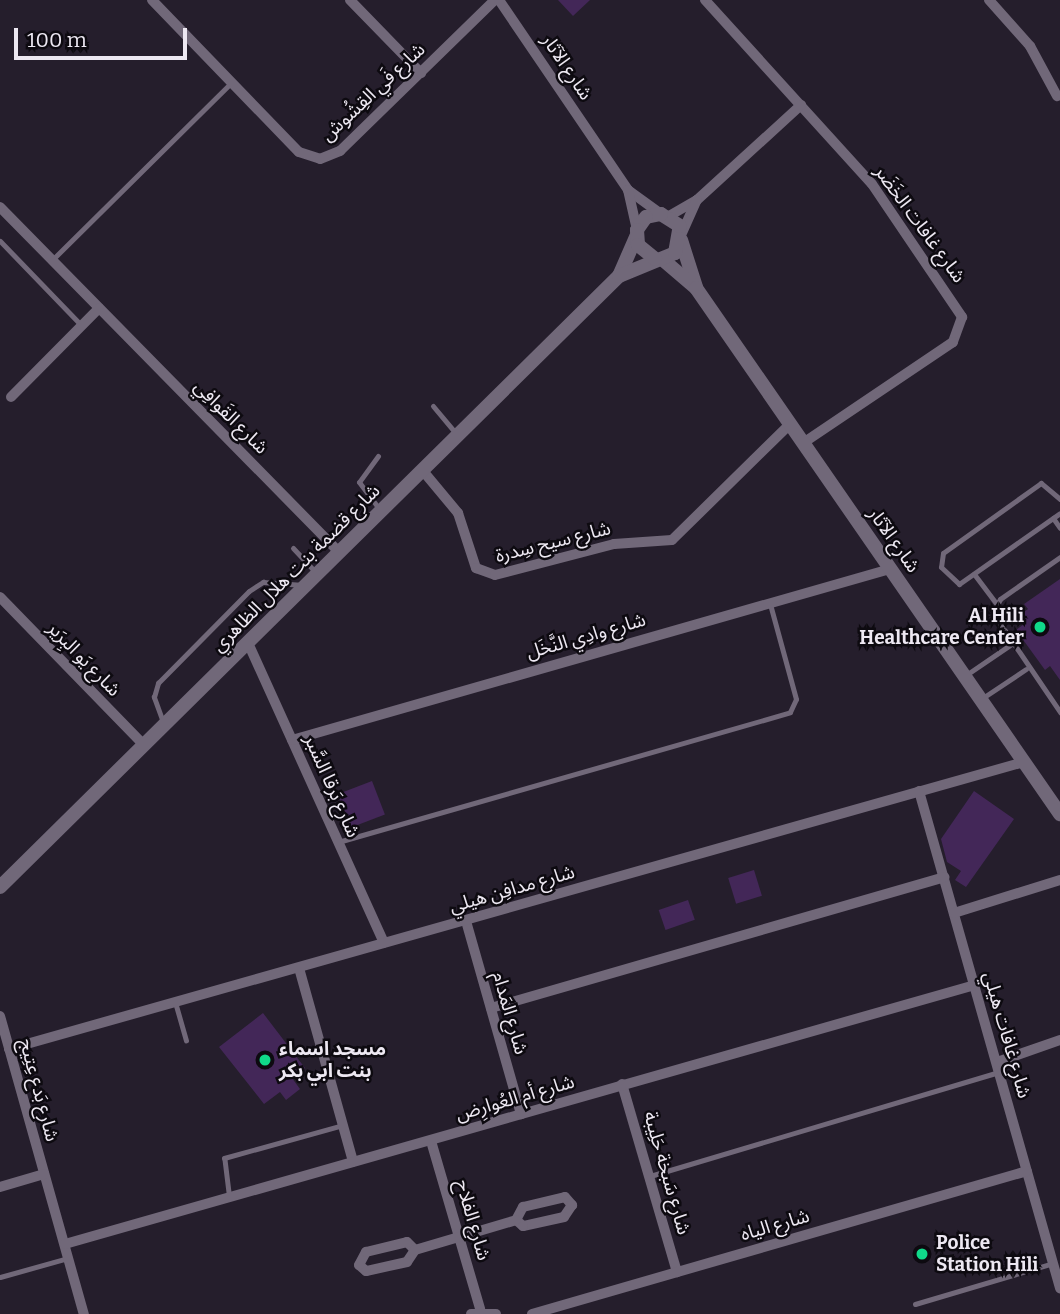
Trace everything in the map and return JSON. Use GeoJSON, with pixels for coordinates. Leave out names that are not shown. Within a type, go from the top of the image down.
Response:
{"type":"FeatureCollection","features":[{"type":"Feature","properties":{"kind":"street","name":"شارع فَي القِشُوش"},"geometry":{"type":"LineString","coordinates":[[152,0],[299,152],[320,159],[340,151],[497,0]]}},
{"type":"Feature","properties":{"kind":"street"},"geometry":{"type":"LineString","coordinates":[[350,0],[421,73]]}},
{"type":"Feature","properties":{"kind":"street","name":"شارع الآثار"},"geometry":{"type":"LineString","coordinates":[[497,0],[628,190],[665,215]]}},
{"type":"Feature","properties":{"kind":"street","name":"شارع غافات الخَضَر"},"geometry":{"type":"LineString","coordinates":[[705,0],[891,207],[962,322],[953,342],[803,443]]}},
{"type":"Feature","properties":{"kind":"street"},"geometry":{"type":"LineString","coordinates":[[989,0],[1030,46],[1057,96]]}},
{"type":"Feature","properties":{"kind":"street"},"geometry":{"type":"LineString","coordinates":[[697,200],[682,237],[658,259],[642,252],[637,233],[646,217],[665,215],[697,200],[801,105]]}},
{"type":"Feature","properties":{"kind":"street","name":"شارع الآثار"},"geometry":{"type":"LineString","coordinates":[[628,190],[637,233]]}},
{"type":"Feature","properties":{"kind":"street","name":"شارع القَوافِي"},"geometry":{"type":"LineString","coordinates":[[0,207],[339,552]]}},
{"type":"Feature","properties":{"kind":"street"},"geometry":{"type":"LineString","coordinates":[[665,215],[682,237]]}},
{"type":"Feature","properties":{"kind":"street","name":"شارع قضمة بنت هلال الظاهري"},"geometry":{"type":"LineString","coordinates":[[619,276],[637,233]]}},
{"type":"Feature","properties":{"kind":"street","name":"شارع الآثار"},"geometry":{"type":"LineString","coordinates":[[682,237],[696,288]]}},
{"type":"Feature","properties":{"kind":"street","name":"شارع الآثار"},"geometry":{"type":"LineString","coordinates":[[658,259],[696,288],[1060,814]]}},
{"type":"Feature","properties":{"kind":"street","name":"شارع قضمة بنت هلال الظاهري"},"geometry":{"type":"LineString","coordinates":[[0,887],[619,276],[658,259]]}},
{"type":"Feature","properties":{"kind":"street"},"geometry":{"type":"LineString","coordinates":[[11,397],[99,308]]}},
{"type":"Feature","properties":{"kind":"street","name":"شارع سيح سِدرة"},"geometry":{"type":"LineString","coordinates":[[423,471],[458,513],[476,568],[495,575],[614,544],[672,540],[790,424]]}},
{"type":"Feature","properties":{"kind":"street","name":"شارع وادِي النَّخَل"},"geometry":{"type":"LineString","coordinates":[[292,740],[769,601],[890,569]]}},
{"type":"Feature","properties":{"kind":"street","name":"شارع يَو البِرَير"},"geometry":{"type":"LineString","coordinates":[[0,597],[144,745]]}},
{"type":"Feature","properties":{"kind":"street","name":"شارع بَرقا السَّبر"},"geometry":{"type":"LineString","coordinates":[[248,643],[384,943]]}},
{"type":"Feature","properties":{"kind":"street","name":"شارع مدافِن هيلي"},"geometry":{"type":"LineString","coordinates":[[9,1049],[1024,762]]}},
{"type":"Feature","properties":{"kind":"street","name":"شارع غافات هيلي"},"geometry":{"type":"LineString","coordinates":[[919,791],[1060,1289]]}},
{"type":"Feature","properties":{"kind":"street"},"geometry":{"type":"LineString","coordinates":[[491,1008],[944,877]]}},
{"type":"Feature","properties":{"kind":"street"},"geometry":{"type":"LineString","coordinates":[[954,914],[1060,880]]}},
{"type":"Feature","properties":{"kind":"street","name":"شارع المَدام"},"geometry":{"type":"LineString","coordinates":[[466,921],[521,1114]]}},
{"type":"Feature","properties":{"kind":"street"},"geometry":{"type":"LineString","coordinates":[[299,968],[353,1162]]}},
{"type":"Feature","properties":{"kind":"street","name":"شارع أم العُوارِض"},"geometry":{"type":"LineString","coordinates":[[65,1244],[975,985]]}},
{"type":"Feature","properties":{"kind":"street","name":"شارع بَدع عِتِيج"},"geometry":{"type":"LineString","coordinates":[[0,1016],[85,1314]]}},
{"type":"Feature","properties":{"kind":"street"},"geometry":{"type":"LineString","coordinates":[[998,1067],[1060,1041]]}},
{"type":"Feature","properties":{"kind":"street","name":"شارع سَبخة حَلِيبة"},"geometry":{"type":"LineString","coordinates":[[622,1084],[677,1272]]}},
{"type":"Feature","properties":{"kind":"street","name":"شارع الفلاح"},"geometry":{"type":"LineString","coordinates":[[431,1141],[460,1238],[475,1312]]}},
{"type":"Feature","properties":{"kind":"street","name":"شارع الياه"},"geometry":{"type":"LineString","coordinates":[[532,1314],[1027,1171]]}},
{"type":"Feature","properties":{"kind":"street"},"geometry":{"type":"LineString","coordinates":[[0,1187],[44,1174]]}},
{"type":"Feature","properties":{"kind":"street"},"geometry":{"type":"LineString","coordinates":[[415,1250],[402,1243],[366,1252],[359,1265],[366,1271],[407,1262],[415,1250],[516,1220],[523,1207],[559,1198],[572,1205],[564,1217],[523,1226],[516,1220]]}},
{"type":"Feature","properties":{"kind":"street"},"geometry":{"type":"LineString","coordinates":[[475,1312],[496,1314]]}},
{"type":"Feature","properties":{"kind":"lane"},"geometry":{"type":"LineString","coordinates":[[52,260],[233,81]]}},
{"type":"Feature","properties":{"kind":"lane"},"geometry":{"type":"LineString","coordinates":[[0,241],[81,325]]}},
{"type":"Feature","properties":{"kind":"lane"},"geometry":{"type":"LineString","coordinates":[[433,406],[458,436]]}},
{"type":"Feature","properties":{"kind":"lane"},"geometry":{"type":"LineString","coordinates":[[378,456],[359,482],[381,512]]}},
{"type":"Feature","properties":{"kind":"lane"},"geometry":{"type":"LineString","coordinates":[[1060,499],[1041,483],[939,557],[956,583],[975,574],[1060,513]]}},
{"type":"Feature","properties":{"kind":"lane"},"geometry":{"type":"LineString","coordinates":[[1053,518],[1060,528]]}},
{"type":"Feature","properties":{"kind":"lane"},"geometry":{"type":"LineString","coordinates":[[164,724],[155,688],[249,591],[263,582],[312,580],[293,548]]}},
{"type":"Feature","properties":{"kind":"lane"},"geometry":{"type":"LineString","coordinates":[[996,603],[1060,557]]}},
{"type":"Feature","properties":{"kind":"lane"},"geometry":{"type":"LineString","coordinates":[[975,574],[996,603],[995,621],[1026,669],[1060,712]]}},
{"type":"Feature","properties":{"kind":"lane"},"geometry":{"type":"LineString","coordinates":[[338,842],[790,712],[796,699],[769,601]]}},
{"type":"Feature","properties":{"kind":"lane"},"geometry":{"type":"LineString","coordinates":[[965,676],[1010,645]]}},
{"type":"Feature","properties":{"kind":"lane"},"geometry":{"type":"LineString","coordinates":[[981,699],[1026,669]]}},
{"type":"Feature","properties":{"kind":"lane"},"geometry":{"type":"LineString","coordinates":[[1050,697],[1060,697]]}},
{"type":"Feature","properties":{"kind":"lane"},"geometry":{"type":"LineString","coordinates":[[175,1002],[186,1040]]}},
{"type":"Feature","properties":{"kind":"lane"},"geometry":{"type":"LineString","coordinates":[[650,1176],[998,1067]]}},
{"type":"Feature","properties":{"kind":"lane"},"geometry":{"type":"LineString","coordinates":[[229,1196],[224,1158],[343,1125]]}},
{"type":"Feature","properties":{"kind":"lane"},"geometry":{"type":"LineString","coordinates":[[0,1277],[68,1258]]}},
{"type":"Feature","properties":{"kind":"lane"},"geometry":{"type":"LineString","coordinates":[[915,1304],[1053,1263]]}},
{"type":"Feature","properties":{"kind":"building"},"geometry":{"type":"Polygon","coordinates":[[[558,0],[590,0],[573,16],[558,0]]]}},
{"type":"Feature","properties":{"kind":"building","name":"Al Hili Healthcare Center"},"geometry":{"type":"Polygon","coordinates":[[[1060,579],[1060,680],[1050,666],[1045,670],[1016,630],[1024,624],[1018,616],[1028,609],[1024,604],[1060,579]]]}},
{"type":"Feature","properties":{"kind":"building"},"geometry":{"type":"Polygon","coordinates":[[[372,781],[385,815],[350,828],[337,794],[372,781]]]}},
{"type":"Feature","properties":{"kind":"building"},"geometry":{"type":"Polygon","coordinates":[[[974,791],[1014,819],[966,887],[955,880],[961,871],[947,862],[941,839],[974,791]]]}},
{"type":"Feature","properties":{"kind":"building"},"geometry":{"type":"Polygon","coordinates":[[[754,870],[762,896],[736,904],[728,878],[754,870]]]}},
{"type":"Feature","properties":{"kind":"building"},"geometry":{"type":"Polygon","coordinates":[[[688,900],[695,920],[666,930],[659,910],[688,900]]]}},
{"type":"Feature","properties":{"kind":"building"},"geometry":{"type":"Polygon","coordinates":[[[263,1013],[305,1068],[292,1078],[300,1089],[286,1100],[280,1092],[264,1104],[219,1047],[263,1013]]]}},
{"type":"Feature","properties":{"kind":"place","name":"Al Hili Healthcare Center"},"geometry":{"type":"Point","coordinates":[1040,627]}},
{"type":"Feature","properties":{"kind":"place","name":"مسجد اسماء بنت ابي بكر"},"geometry":{"type":"Point","coordinates":[265,1060]}},
{"type":"Feature","properties":{"kind":"place","name":"Police Station Hili"},"geometry":{"type":"Point","coordinates":[922,1254]}}]}
